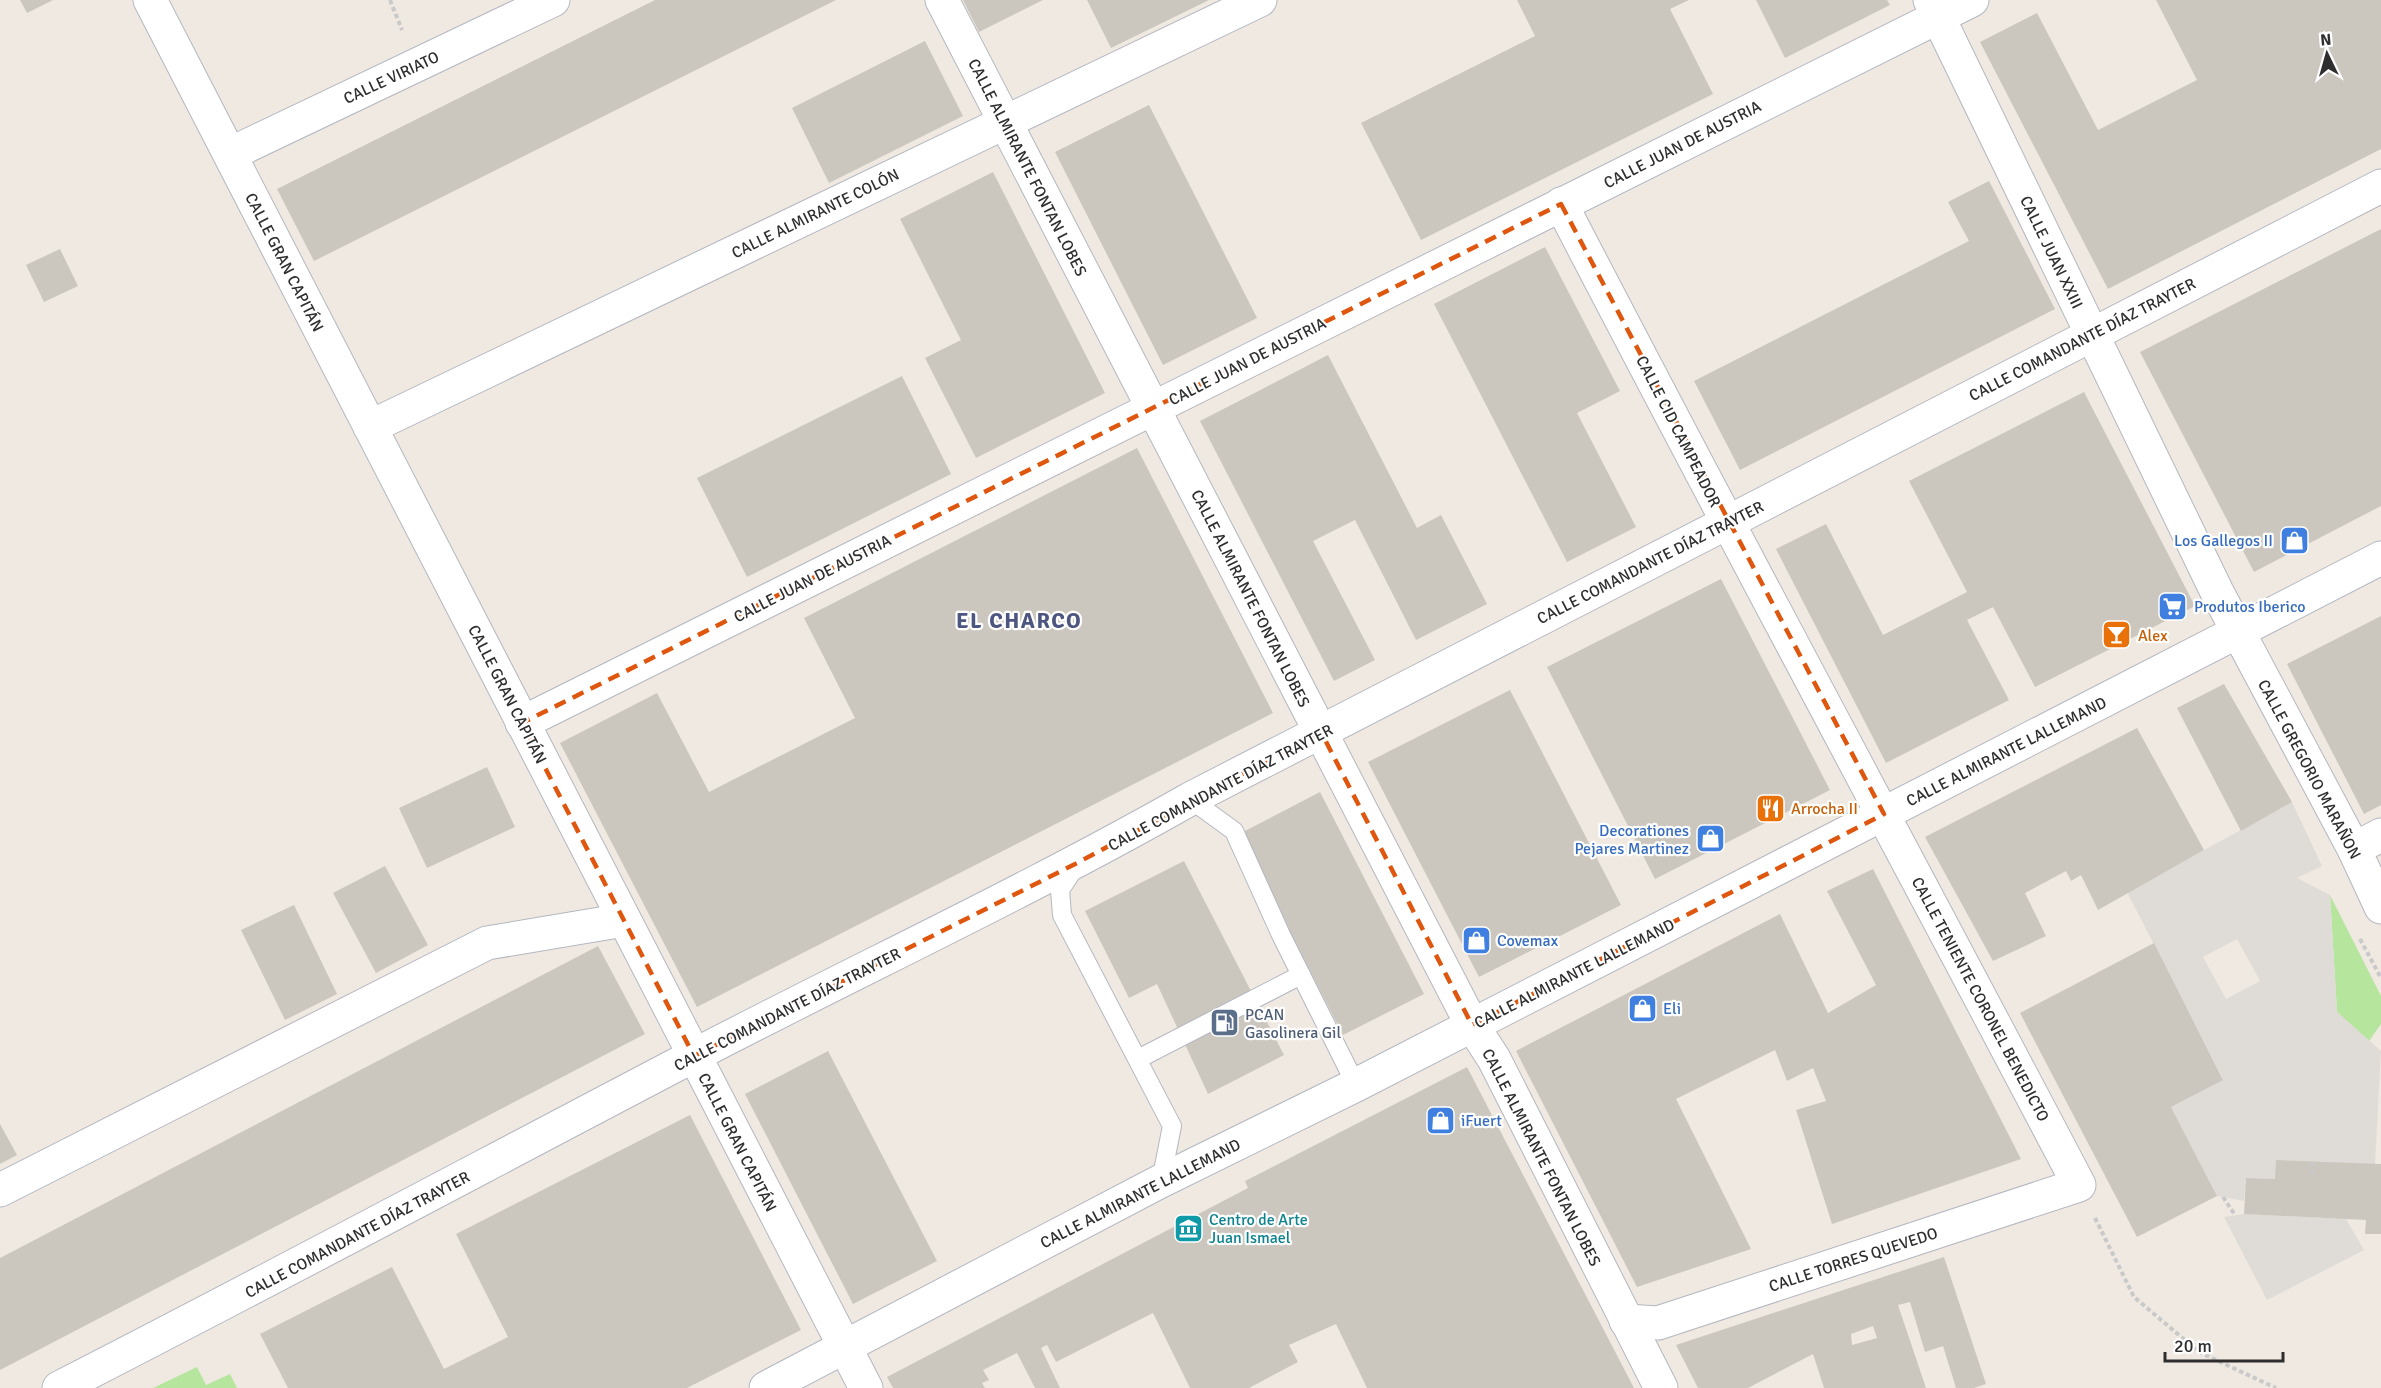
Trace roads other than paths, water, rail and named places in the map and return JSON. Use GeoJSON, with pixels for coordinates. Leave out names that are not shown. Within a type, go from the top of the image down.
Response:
{"type":"FeatureCollection","features":[{"type":"Feature","properties":{"kind":"street","name":"CALLE GRAN CAPITÁN"},"geometry":{"type":"LineString","coordinates":[[150,0],[843,1348],[866,1388]]}},
{"type":"Feature","properties":{"kind":"street","name":"CALLE VIRIATO"},"geometry":{"type":"LineString","coordinates":[[230,154],[553,0]]}},
{"type":"Feature","properties":{"kind":"street","name":"CALLE ALMIRANTE FONTAN LOBES"},"geometry":{"type":"LineString","coordinates":[[942,0],[1472,1025],[1494,1059],[1661,1388]]}},
{"type":"Feature","properties":{"kind":"street","name":"CALLE ALMIRANTE COLÓN"},"geometry":{"type":"LineString","coordinates":[[370,427],[1260,0]]}},
{"type":"Feature","properties":{"kind":"street","name":"CALLE JUAN DE AUSTRIA"},"geometry":{"type":"LineString","coordinates":[[522,723],[1562,204],[1934,8],[1972,0]]}},
{"type":"Feature","properties":{"kind":"street","name":"CALLE JUAN XXIII"},"geometry":{"type":"LineString","coordinates":[[1934,8],[2238,632]]}},
{"type":"Feature","properties":{"kind":"street","name":"CALLE COMANDANTE DÍAZ TRAYTER"},"geometry":{"type":"LineString","coordinates":[[59,1388],[247,1292],[694,1056],[1077,863],[1190,799],[2381,186]]}},
{"type":"Feature","properties":{"kind":"street","name":"CALLE CID CAMPEADOR"},"geometry":{"type":"LineString","coordinates":[[1562,204],[1726,523],[1884,814]]}},
{"type":"Feature","properties":{"kind":"street","name":"CALLE ALMIRANTE LALLEMAND"},"geometry":{"type":"LineString","coordinates":[[766,1388],[1161,1180],[1356,1085],[2381,558]]}},
{"type":"Feature","properties":{"kind":"street","name":"CALLE GREGORIO MARAÑON"},"geometry":{"type":"LineString","coordinates":[[2238,632],[2367,842],[2381,906]]}},
{"type":"Feature","properties":{"kind":"street","name":"CALLE TENIENTE CORONEL BENEDICTO"},"geometry":{"type":"LineString","coordinates":[[1884,814],[2079,1185]]}},
{"type":"Feature","properties":{"kind":"street"},"geometry":{"type":"LineString","coordinates":[[0,1190],[488,943],[624,920]]}},
{"type":"Feature","properties":{"kind":"street","name":"CALLE TORRES QUEVEDO"},"geometry":{"type":"LineString","coordinates":[[1626,1321],[1658,1323],[2079,1185]]}},
{"type":"Feature","properties":{"kind":"lane"},"geometry":{"type":"LineString","coordinates":[[1190,799],[1234,831],[1281,935],[1356,1085]]}},
{"type":"Feature","properties":{"kind":"lane"},"geometry":{"type":"LineString","coordinates":[[1077,863],[1060,890],[1062,915],[1172,1126],[1161,1180]]}},
{"type":"Feature","properties":{"kind":"lane"},"geometry":{"type":"LineString","coordinates":[[1138,1059],[1301,975]]}},
{"type":"Feature","properties":{"kind":"place","name":"Los Gallegos II"},"geometry":{"type":"Point","coordinates":[2294,540]}},
{"type":"Feature","properties":{"kind":"place","name":"Produtos Iberico"},"geometry":{"type":"Point","coordinates":[2173,606]}},
{"type":"Feature","properties":{"kind":"place","name":"Alex"},"geometry":{"type":"Point","coordinates":[2117,635]}},
{"type":"Feature","properties":{"kind":"place","name":"Arrocha II"},"geometry":{"type":"Point","coordinates":[1770,808]}},
{"type":"Feature","properties":{"kind":"place","name":"Decorationes Pejares Martinez"},"geometry":{"type":"Point","coordinates":[1710,839]}},
{"type":"Feature","properties":{"kind":"place","name":"Covemax"},"geometry":{"type":"Point","coordinates":[1476,940]}},
{"type":"Feature","properties":{"kind":"place","name":"Eli"},"geometry":{"type":"Point","coordinates":[1642,1008]}},
{"type":"Feature","properties":{"kind":"place","name":"PCAN Gasolinera Gil"},"geometry":{"type":"Point","coordinates":[1224,1023]}},
{"type":"Feature","properties":{"kind":"place","name":"iFuert"},"geometry":{"type":"Point","coordinates":[1440,1120]}},
{"type":"Feature","properties":{"kind":"place","name":"Centro de Arte Juan Ismael"},"geometry":{"type":"Point","coordinates":[1188,1228]}},
{"type":"Feature","properties":{"kind":"district","name":"EL CHARCO"},"geometry":{"type":"Point","coordinates":[1019,620]}}]}
